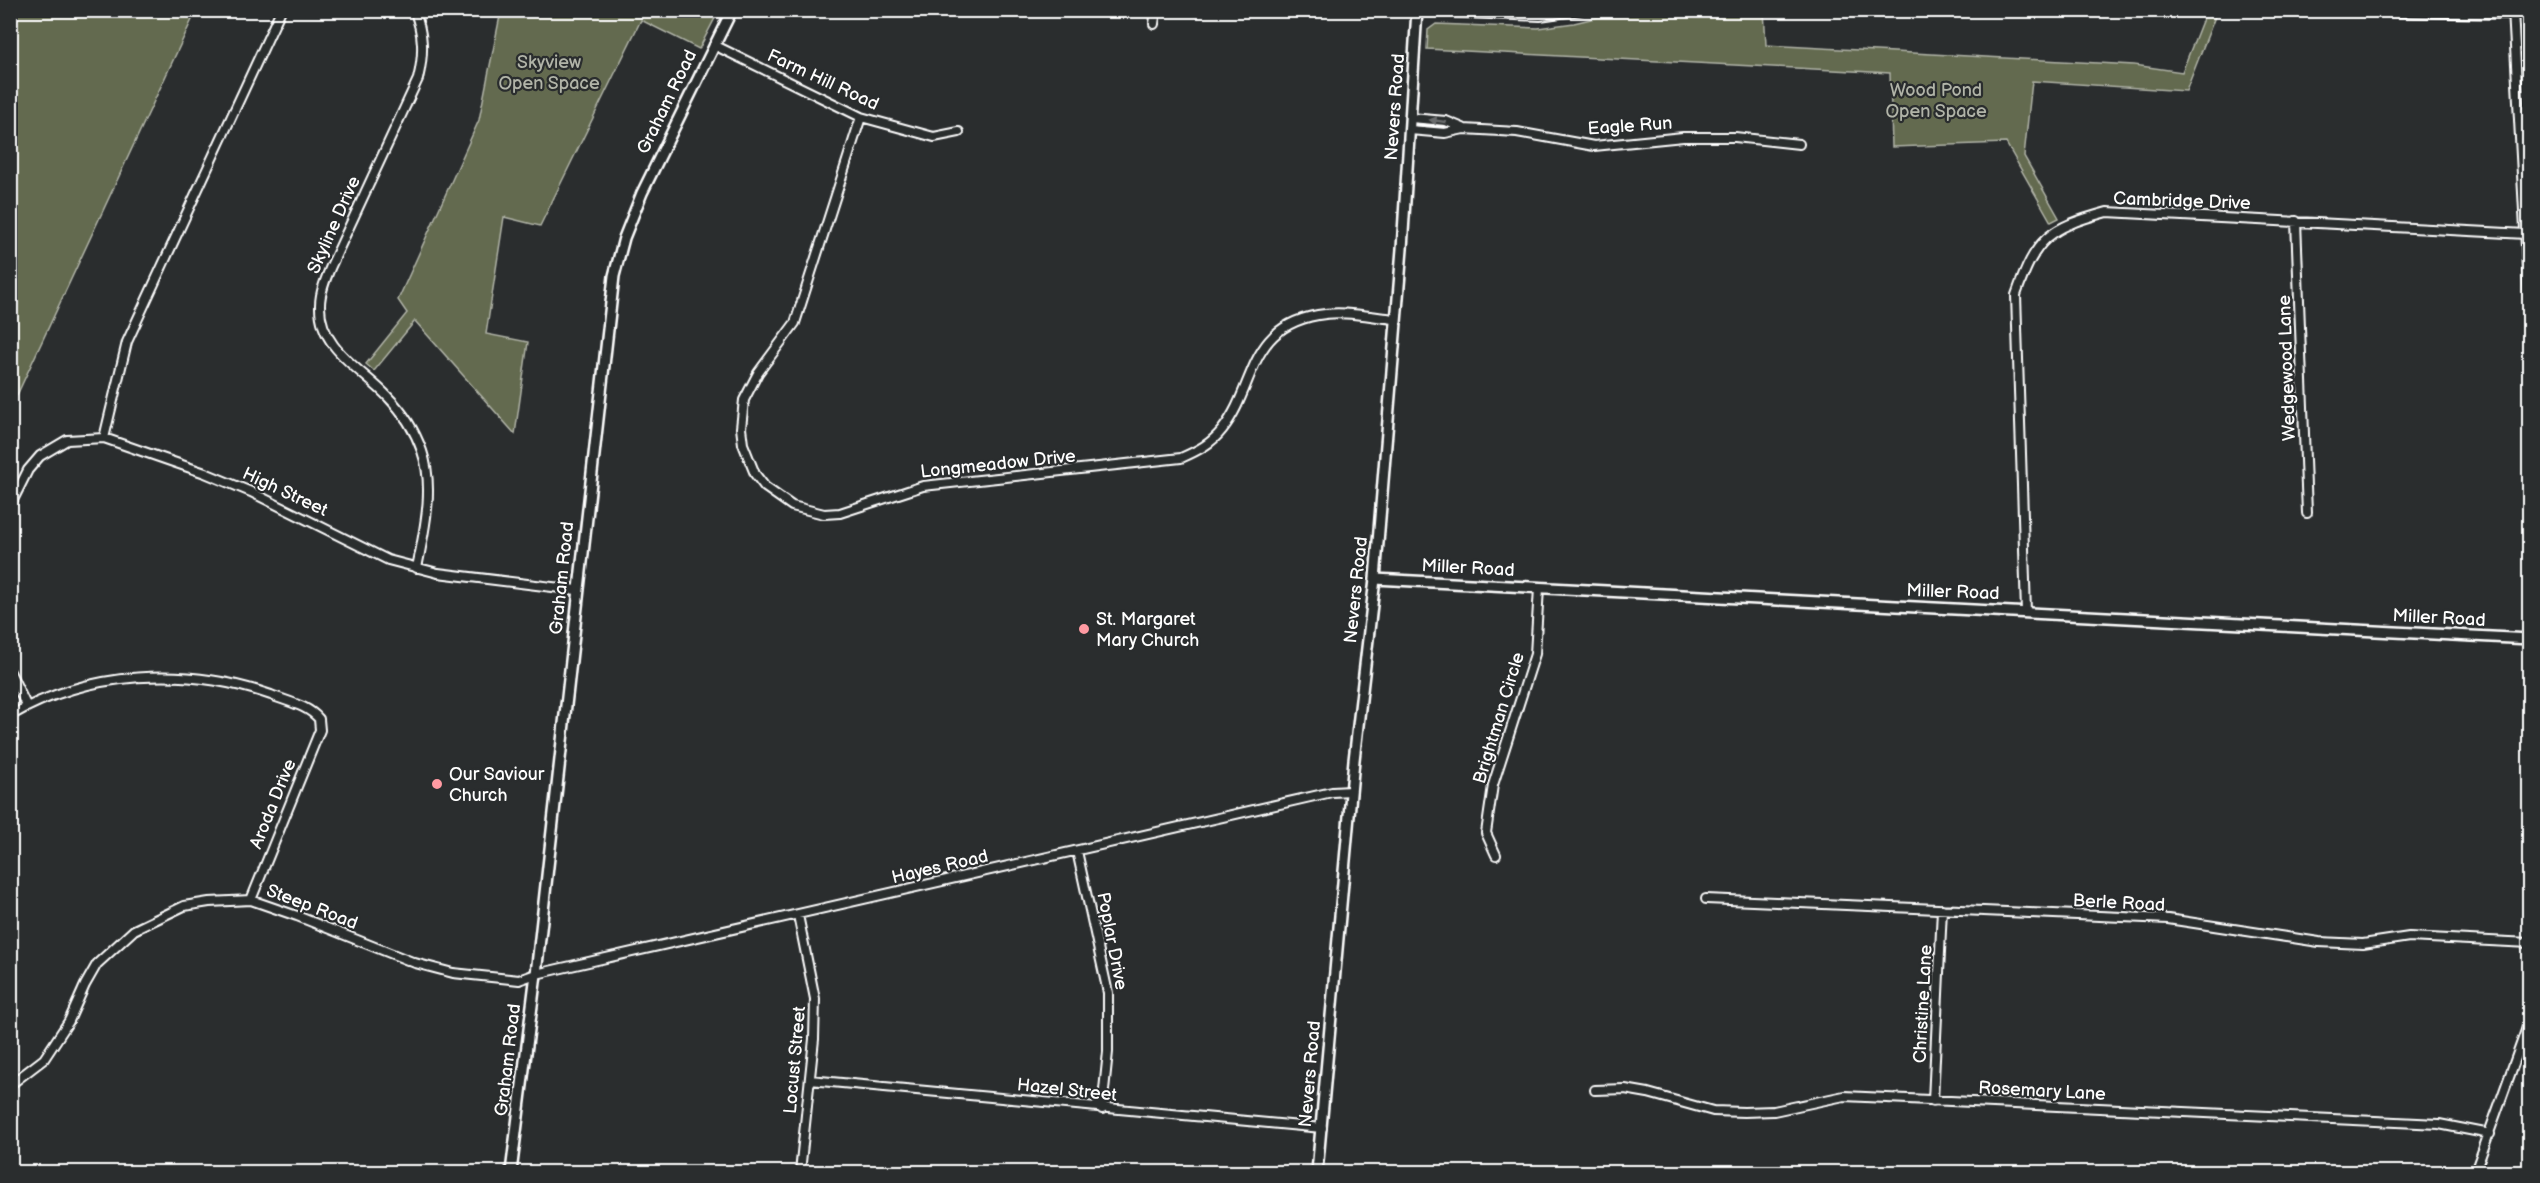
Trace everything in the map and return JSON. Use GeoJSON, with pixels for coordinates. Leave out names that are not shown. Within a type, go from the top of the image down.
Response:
{"type":"FeatureCollection","features":[{"type":"Feature","properties":{"kind":"street"},"geometry":{"type":"LineString","coordinates":[[104,438],[127,342],[281,10]]}},
{"type":"Feature","properties":{"kind":"street","name":"Skyline Drive"},"geometry":{"type":"LineString","coordinates":[[414,10],[422,28],[423,55],[418,79],[331,266],[323,285],[320,305],[321,323],[330,343],[390,398],[409,423],[422,452],[428,484],[426,521],[417,568]]}},
{"type":"Feature","properties":{"kind":"street","name":"Graham Road"},"geometry":{"type":"LineString","coordinates":[[511,1173],[536,974],[614,276],[624,238],[642,193],[732,10]]}},
{"type":"Feature","properties":{"kind":"street"},"geometry":{"type":"LineString","coordinates":[[1154,24],[1156,10]]}},
{"type":"Feature","properties":{"kind":"street"},"geometry":{"type":"LineString","coordinates":[[1417,11],[1540,16],[1581,10]]}},
{"type":"Feature","properties":{"kind":"street"},"geometry":{"type":"LineString","coordinates":[[2257,10],[2513,12],[2525,135],[2529,321]]}},
{"type":"Feature","properties":{"kind":"street","name":"Nevers Road"},"geometry":{"type":"LineString","coordinates":[[1317,1173],[1351,791],[1375,579],[1411,118],[1417,11]]}},
{"type":"Feature","properties":{"kind":"street","name":"Farm Hill Road"},"geometry":{"type":"LineString","coordinates":[[714,45],[861,117],[934,138],[959,132]]}},
{"type":"Feature","properties":{"kind":"street","name":"Longmeadow Drive"},"geometry":{"type":"LineString","coordinates":[[861,117],[795,323],[751,385],[741,414],[743,444],[755,474],[771,492],[792,506],[824,514],[840,513],[923,486],[1181,458],[1210,443],[1222,430],[1232,416],[1261,350],[1286,327],[1317,315],[1338,313],[1396,319]]}},
{"type":"Feature","properties":{"kind":"street","name":"Eagle Run"},"geometry":{"type":"LineString","coordinates":[[1411,118],[1446,121],[1464,129]]}},
{"type":"Feature","properties":{"kind":"street","name":"Eagle Run"},"geometry":{"type":"LineString","coordinates":[[1410,130],[1445,133],[1464,129],[1517,132],[1594,146],[1683,137],[1735,137],[1798,144]]}},
{"type":"Feature","properties":{"kind":"street","name":"Cambridge Drive"},"geometry":{"type":"LineString","coordinates":[[2026,612],[2016,295],[2027,262],[2051,233],[2067,225],[2107,212],[2526,234]]}},
{"type":"Feature","properties":{"kind":"street","name":"Wedgewood Lane"},"geometry":{"type":"LineString","coordinates":[[2296,221],[2307,513]]}},
{"type":"Feature","properties":{"kind":"street","name":"High Street"},"geometry":{"type":"LineString","coordinates":[[10,506],[28,470],[40,456],[68,440],[104,438],[205,473],[251,492],[388,560],[417,568],[578,590]]}},
{"type":"Feature","properties":{"kind":"street","name":"Miller Road"},"geometry":{"type":"LineString","coordinates":[[1375,579],[2529,639]]}},
{"type":"Feature","properties":{"kind":"street","name":"Brightman Circle"},"geometry":{"type":"LineString","coordinates":[[1496,855],[1486,833],[1493,785],[1535,654],[1539,588]]}},
{"type":"Feature","properties":{"kind":"street"},"geometry":{"type":"LineString","coordinates":[[10,672],[27,706],[10,716]]}},
{"type":"Feature","properties":{"kind":"street","name":"Aroda Drive"},"geometry":{"type":"LineString","coordinates":[[27,706],[65,691],[102,681],[165,676],[223,682],[264,693],[311,710],[319,719],[320,730],[251,900]]}},
{"type":"Feature","properties":{"kind":"street","name":"Hayes Road"},"geometry":{"type":"LineString","coordinates":[[536,974],[1332,792],[1351,791]]}},
{"type":"Feature","properties":{"kind":"street","name":"Poplar Drive"},"geometry":{"type":"LineString","coordinates":[[1077,851],[1108,993],[1108,1052],[1102,1109]]}},
{"type":"Feature","properties":{"kind":"street","name":"Berle Road"},"geometry":{"type":"LineString","coordinates":[[1706,898],[2168,920],[2319,942],[2363,944],[2409,938],[2529,943]]}},
{"type":"Feature","properties":{"kind":"street","name":"Steep Road"},"geometry":{"type":"LineString","coordinates":[[10,1085],[44,1059],[69,1021],[85,985],[98,964],[134,930],[184,906],[251,900],[415,963],[453,973],[519,980],[536,974]]}},
{"type":"Feature","properties":{"kind":"street","name":"Christine Lane"},"geometry":{"type":"LineString","coordinates":[[1933,1101],[1942,909]]}},
{"type":"Feature","properties":{"kind":"street","name":"Locust Street"},"geometry":{"type":"LineString","coordinates":[[798,915],[816,999],[800,1173]]}},
{"type":"Feature","properties":{"kind":"street"},"geometry":{"type":"LineString","coordinates":[[2475,1173],[2529,1019]]}},
{"type":"Feature","properties":{"kind":"street","name":"Hazel Street"},"geometry":{"type":"LineString","coordinates":[[810,1080],[1322,1128]]}},
{"type":"Feature","properties":{"kind":"street","name":"Rosemary Lane"},"geometry":{"type":"LineString","coordinates":[[1595,1090],[1625,1089],[1648,1093],[1713,1111],[1774,1111],[1844,1096],[2439,1124],[2490,1134]]}},
{"type":"Feature","properties":{"kind":"green space","name":"Wood Pond Open Space"},"geometry":{"type":"Polygon","coordinates":[[[1764,10],[1766,45],[2134,65],[2182,72],[2206,11],[2216,14],[2186,91],[2032,81],[2024,156],[2059,218],[2051,222],[2006,143],[1892,147],[1890,73],[1427,49],[1428,30],[1436,24],[1538,28],[1574,23],[1624,11],[1764,10]]]}},
{"type":"Feature","properties":{"kind":"green space"},"geometry":{"type":"Polygon","coordinates":[[[10,11],[196,11],[11,408],[10,11]]]}},
{"type":"Feature","properties":{"kind":"green space","name":"Skyview Open Space"},"geometry":{"type":"Polygon","coordinates":[[[501,11],[699,11],[715,18],[699,49],[641,20],[540,226],[504,217],[486,334],[528,342],[515,434],[415,321],[374,371],[366,364],[407,313],[398,300],[479,120],[501,11]]]}},
{"type":"Feature","properties":{"kind":"place","name":"St. Margaret Mary Church"},"geometry":{"type":"Point","coordinates":[1084,629]}},
{"type":"Feature","properties":{"kind":"place","name":"Our Saviour Church"},"geometry":{"type":"Point","coordinates":[437,784]}}]}
